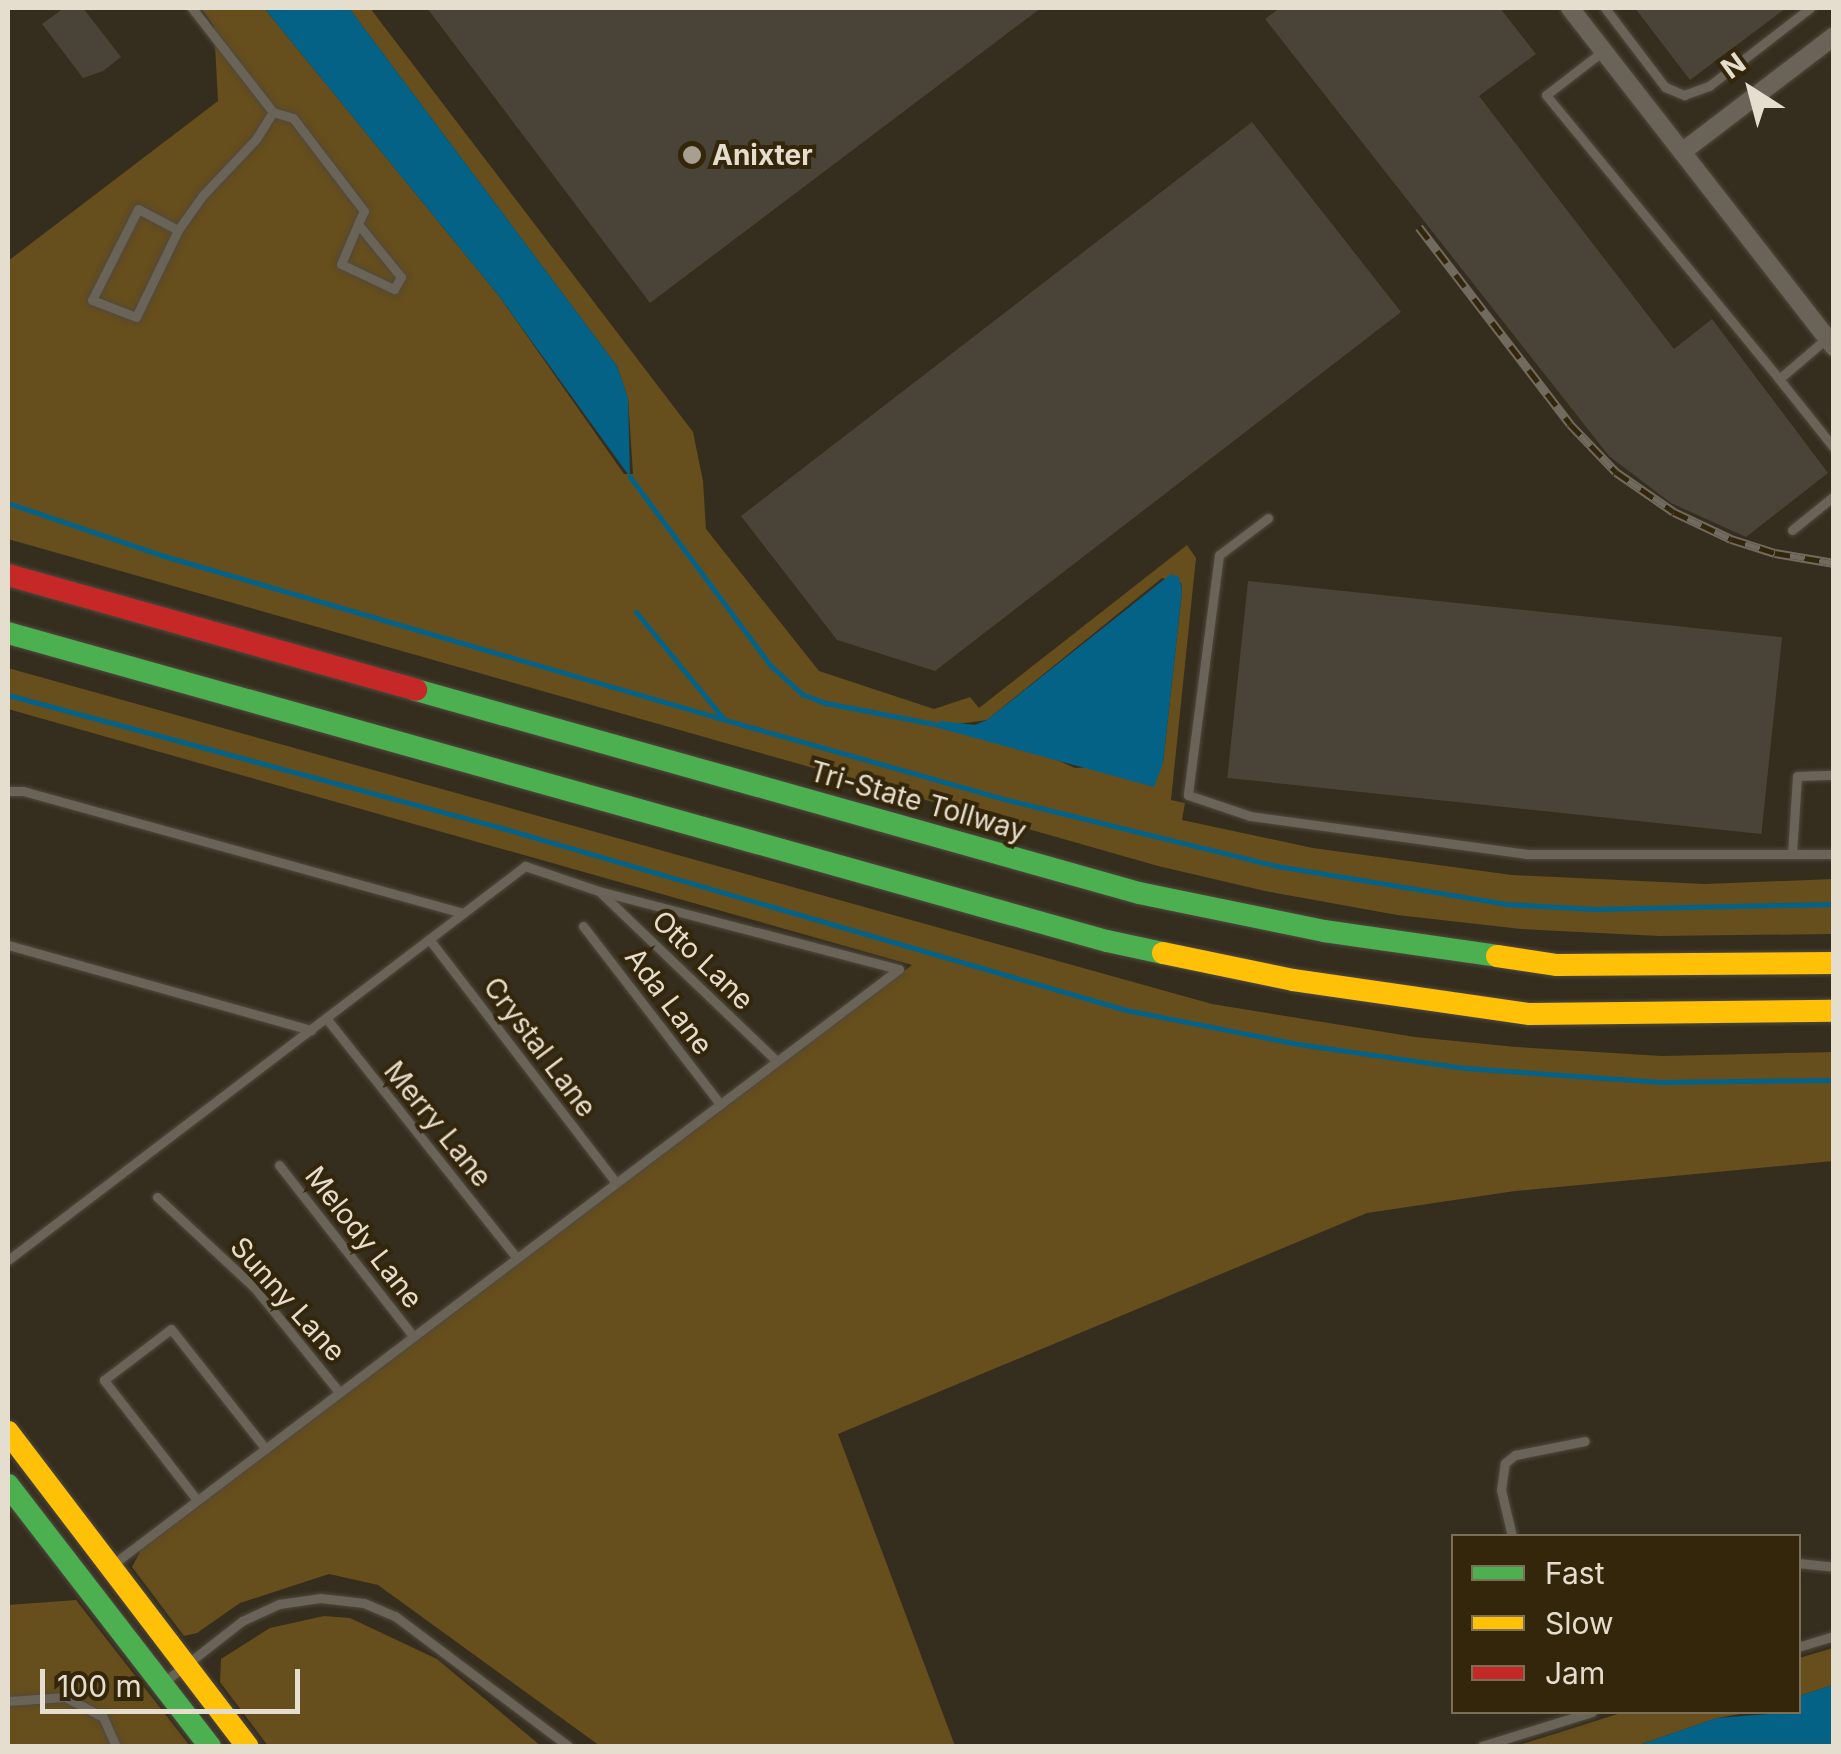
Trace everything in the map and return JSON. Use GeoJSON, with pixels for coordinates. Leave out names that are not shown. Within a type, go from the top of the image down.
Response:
{"type":"FeatureCollection","features":[{"type":"Feature","properties":{"kind":"main road","name":"Tri-State Tollway"},"geometry":{"type":"LineString","coordinates":[[8,575],[1139,893],[1324,931],[1557,965],[1834,963]]}},
{"type":"Feature","properties":{"kind":"main road"},"geometry":{"type":"LineString","coordinates":[[8,633],[1144,949],[1294,980],[1530,1014],[1834,1011]]}},
{"type":"Feature","properties":{"kind":"main road"},"geometry":{"type":"LineString","coordinates":[[8,1432],[247,1746]]}},
{"type":"Feature","properties":{"kind":"main road"},"geometry":{"type":"LineString","coordinates":[[8,1485],[210,1746]]}},
{"type":"Feature","properties":{"kind":"street"},"geometry":{"type":"LineString","coordinates":[[1575,9],[1603,51],[1831,338]]}},
{"type":"Feature","properties":{"kind":"street"},"geometry":{"type":"LineString","coordinates":[[1682,152],[1834,36]]}},
{"type":"Feature","properties":{"kind":"lane"},"geometry":{"type":"LineString","coordinates":[[192,8],[272,112],[294,118],[364,211],[358,224],[342,264],[394,289],[402,277],[358,224]]}},
{"type":"Feature","properties":{"kind":"lane"},"geometry":{"type":"LineString","coordinates":[[1606,8],[1665,86],[1684,95],[1709,86],[1810,8]]}},
{"type":"Feature","properties":{"kind":"lane"},"geometry":{"type":"LineString","coordinates":[[1603,51],[1546,95],[1834,448]]}},
{"type":"Feature","properties":{"kind":"lane"},"geometry":{"type":"LineString","coordinates":[[178,230],[138,209],[92,300],[136,318],[178,230],[203,195],[256,139],[272,112]]}},
{"type":"Feature","properties":{"kind":"lane"},"geometry":{"type":"LineString","coordinates":[[1779,378],[1831,338]]}},
{"type":"Feature","properties":{"kind":"lane"},"geometry":{"type":"LineString","coordinates":[[1792,530],[1834,496]]}},
{"type":"Feature","properties":{"kind":"lane"},"geometry":{"type":"LineString","coordinates":[[1268,518],[1218,556],[1188,794],[1250,816],[1526,854],[1834,854]]}},
{"type":"Feature","properties":{"kind":"lane"},"geometry":{"type":"LineString","coordinates":[[1792,854],[1797,776],[1834,775]]}},
{"type":"Feature","properties":{"kind":"lane"},"geometry":{"type":"LineString","coordinates":[[8,791],[24,791],[463,913]]}},
{"type":"Feature","properties":{"kind":"lane"},"geometry":{"type":"LineString","coordinates":[[8,1260],[525,866],[599,891],[899,969],[110,1566]]}},
{"type":"Feature","properties":{"kind":"lane","name":"Otto Lane"},"geometry":{"type":"LineString","coordinates":[[599,891],[777,1061]]}},
{"type":"Feature","properties":{"kind":"lane","name":"Ada Lane"},"geometry":{"type":"LineString","coordinates":[[584,926],[720,1104]]}},
{"type":"Feature","properties":{"kind":"lane","name":"Crystal Lane"},"geometry":{"type":"LineString","coordinates":[[429,939],[616,1183]]}},
{"type":"Feature","properties":{"kind":"lane"},"geometry":{"type":"LineString","coordinates":[[8,945],[311,1030]]}},
{"type":"Feature","properties":{"kind":"lane","name":"Merry Lane"},"geometry":{"type":"LineString","coordinates":[[326,1018],[516,1257]]}},
{"type":"Feature","properties":{"kind":"lane","name":"Melody Lane"},"geometry":{"type":"LineString","coordinates":[[279,1165],[413,1336]]}},
{"type":"Feature","properties":{"kind":"lane","name":"Sunny Lane"},"geometry":{"type":"LineString","coordinates":[[157,1197],[254,1287],[339,1392]]}},
{"type":"Feature","properties":{"kind":"lane"},"geometry":{"type":"LineString","coordinates":[[196,1500],[104,1380],[171,1329],[265,1448]]}},
{"type":"Feature","properties":{"kind":"lane"},"geometry":{"type":"LineString","coordinates":[[1512,1534],[1501,1490],[1505,1463],[1515,1455],[1586,1442]]}},
{"type":"Feature","properties":{"kind":"lane"},"geometry":{"type":"LineString","coordinates":[[1801,1563],[1834,1567]]}},
{"type":"Feature","properties":{"kind":"lane"},"geometry":{"type":"LineString","coordinates":[[162,1684],[242,1622],[279,1604],[320,1598],[364,1603],[395,1616],[568,1746]]}},
{"type":"Feature","properties":{"kind":"lane"},"geometry":{"type":"LineString","coordinates":[[1801,1646],[1834,1636]]}},
{"type":"Feature","properties":{"kind":"lane"},"geometry":{"type":"LineString","coordinates":[[8,1701],[65,1696],[103,1717],[116,1746]]}},
{"type":"Feature","properties":{"kind":"lane"},"geometry":{"type":"LineString","coordinates":[[1482,1746],[1557,1717]]}},
{"type":"Feature","properties":{"kind":"shaded area"},"geometry":{"type":"Polygon","coordinates":[[[201,8],[264,8],[499,296],[624,474],[633,474],[628,398],[617,366],[349,8],[370,8],[693,432],[703,481],[706,529],[819,671],[934,709],[970,697],[979,708],[1187,545],[1196,558],[1171,800],[1185,803],[1182,820],[1313,848],[1512,875],[1705,884],[1833,879],[1833,934],[1659,936],[1521,929],[1397,915],[1265,891],[1158,866],[8,539],[8,261],[218,101],[214,26],[201,8]],[[1162,578],[987,720],[936,727],[1043,754],[1075,768],[1163,763],[1181,583],[1162,578]]]}},
{"type":"Feature","properties":{"kind":"shaded area"},"geometry":{"type":"Polygon","coordinates":[[[8,668],[1212,1004],[1415,1037],[1516,1047],[1662,1056],[1833,1052],[1833,1161],[1515,1191],[1367,1213],[838,1434],[955,1746],[600,1746],[378,1585],[329,1574],[240,1603],[197,1633],[184,1636],[132,1567],[142,1548],[912,965],[8,709],[8,668]]]}},
{"type":"Feature","properties":{"kind":"shaded area"},"geometry":{"type":"Polygon","coordinates":[[[76,1600],[190,1746],[8,1746],[8,1605],[76,1600]]]}},
{"type":"Feature","properties":{"kind":"shaded area"},"geometry":{"type":"Polygon","coordinates":[[[324,1616],[350,1618],[437,1659],[541,1746],[268,1746],[220,1682],[221,1659],[270,1628],[324,1616]]]}},
{"type":"Feature","properties":{"kind":"shaded area"},"geometry":{"type":"Polygon","coordinates":[[[1833,1648],[1833,1685],[1801,1695],[1801,1657],[1833,1648]]]}},
{"type":"Feature","properties":{"kind":"shaded area"},"geometry":{"type":"Polygon","coordinates":[[[1618,1714],[1740,1714],[1717,1718],[1636,1746],[1516,1746],[1618,1714]]]}},
{"type":"Feature","properties":{"kind":"water"},"geometry":{"type":"Polygon","coordinates":[[[264,8],[349,8],[617,366],[628,398],[630,477],[499,296],[264,8]]]}},
{"type":"Feature","properties":{"kind":"water"},"geometry":{"type":"Polygon","coordinates":[[[1171,574],[1179,577],[1182,591],[1163,763],[1154,787],[935,727],[940,721],[975,725],[987,720],[1171,574]]]}},
{"type":"Feature","properties":{"kind":"water"},"geometry":{"type":"Polygon","coordinates":[[[1833,1685],[1833,1746],[1636,1746],[1717,1718],[1801,1714],[1801,1695],[1833,1685]]]}},
{"type":"Feature","properties":{"kind":"building"},"geometry":{"type":"Polygon","coordinates":[[[64,8],[83,8],[121,57],[103,71],[83,78],[42,24],[64,8]]]}},
{"type":"Feature","properties":{"kind":"building","name":"Anixter"},"geometry":{"type":"Polygon","coordinates":[[[427,8],[1041,8],[650,303],[427,8]]]}},
{"type":"Feature","properties":{"kind":"building"},"geometry":{"type":"Polygon","coordinates":[[[1280,8],[1500,8],[1536,54],[1479,96],[1674,349],[1712,319],[1828,473],[1746,537],[1671,503],[1609,456],[1265,19],[1280,8]]]}},
{"type":"Feature","properties":{"kind":"building"},"geometry":{"type":"Polygon","coordinates":[[[1635,8],[1786,8],[1690,80],[1635,8]]]}},
{"type":"Feature","properties":{"kind":"building"},"geometry":{"type":"Polygon","coordinates":[[[1252,122],[1401,312],[935,671],[837,640],[741,516],[1252,122]]]}},
{"type":"Feature","properties":{"kind":"building"},"geometry":{"type":"Polygon","coordinates":[[[1248,581],[1782,637],[1761,834],[1227,778],[1248,581]]]}},
{"type":"Feature","properties":{"kind":"waterway"},"geometry":{"type":"LineString","coordinates":[[630,477],[771,666],[802,694],[826,703],[934,724]]}},
{"type":"Feature","properties":{"kind":"waterway"},"geometry":{"type":"LineString","coordinates":[[8,503],[164,556],[750,727],[1012,801],[1277,866],[1506,904],[1594,909],[1834,904]]}},
{"type":"Feature","properties":{"kind":"waterway"},"geometry":{"type":"LineString","coordinates":[[636,612],[723,718]]}},
{"type":"Feature","properties":{"kind":"waterway"},"geometry":{"type":"LineString","coordinates":[[8,695],[502,828],[1126,1010],[1298,1044],[1465,1068],[1661,1082],[1834,1080]]}},
{"type":"Feature","properties":{"kind":"railway"},"geometry":{"type":"LineString","coordinates":[[1419,227],[1570,424],[1616,472],[1674,512],[1731,539],[1775,553],[1834,563]]}},
{"type":"Feature","properties":{"kind":"traffic: fast"},"geometry":{"type":"LineString","coordinates":[[8,633],[1107,941],[1163,953]]}},
{"type":"Feature","properties":{"kind":"traffic: fast"},"geometry":{"type":"LineString","coordinates":[[416,690],[1139,893],[1324,931],[1497,956]]}},
{"type":"Feature","properties":{"kind":"traffic: fast"},"geometry":{"type":"LineString","coordinates":[[8,1485],[210,1746]]}},
{"type":"Feature","properties":{"kind":"traffic: slow"},"geometry":{"type":"LineString","coordinates":[[1163,953],[1293,980],[1530,1014],[1834,1011]]}},
{"type":"Feature","properties":{"kind":"traffic: slow"},"geometry":{"type":"LineString","coordinates":[[1497,956],[1557,965],[1834,963]]}},
{"type":"Feature","properties":{"kind":"traffic: slow"},"geometry":{"type":"LineString","coordinates":[[8,1432],[247,1746]]}},
{"type":"Feature","properties":{"kind":"traffic: jam"},"geometry":{"type":"LineString","coordinates":[[8,575],[416,690]]}},
{"type":"Feature","properties":{"kind":"place","name":"Anixter"},"geometry":{"type":"Point","coordinates":[692,155]}}]}
